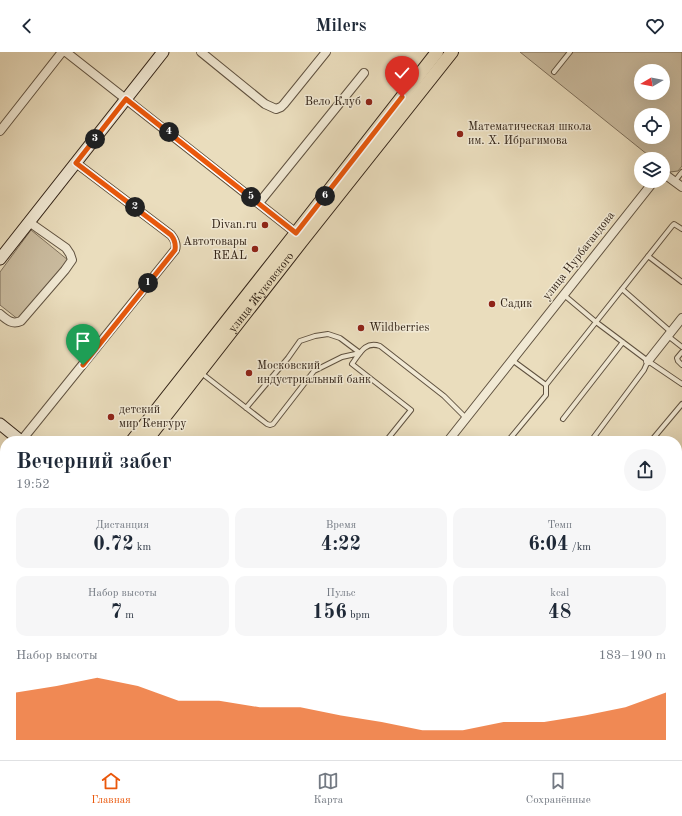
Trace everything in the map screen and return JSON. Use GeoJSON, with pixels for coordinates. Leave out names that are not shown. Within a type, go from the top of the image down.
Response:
{"type":"FeatureCollection","features":[{"type":"Feature","properties":{"kind":"main road"},"geometry":{"type":"LineString","coordinates":[[136,436],[437,52]]}},
{"type":"Feature","properties":{"kind":"main road","name":"улица Жуковского"},"geometry":{"type":"LineString","coordinates":[[150,436],[299,244],[452,52]]}},
{"type":"Feature","properties":{"kind":"street"},"geometry":{"type":"LineString","coordinates":[[0,131],[62,52]]}},
{"type":"Feature","properties":{"kind":"street"},"geometry":{"type":"LineString","coordinates":[[66,52],[296,233]]}},
{"type":"Feature","properties":{"kind":"street"},"geometry":{"type":"LineString","coordinates":[[0,259],[164,52]]}},
{"type":"Feature","properties":{"kind":"street"},"geometry":{"type":"LineString","coordinates":[[201,52],[265,104],[276,109],[281,108],[326,52]]}},
{"type":"Feature","properties":{"kind":"street"},"geometry":{"type":"LineString","coordinates":[[259,203],[364,73]]}},
{"type":"Feature","properties":{"kind":"street"},"geometry":{"type":"LineString","coordinates":[[25,436],[176,247],[174,239],[171,235],[76,163]]}},
{"type":"Feature","properties":{"kind":"street"},"geometry":{"type":"LineString","coordinates":[[670,178],[682,187]]}},
{"type":"Feature","properties":{"kind":"street","name":"улица Нурбагандова"},"geometry":{"type":"LineString","coordinates":[[452,436],[648,188]]}},
{"type":"Feature","properties":{"kind":"street"},"geometry":{"type":"LineString","coordinates":[[0,314],[11,322],[16,323],[21,321],[66,270],[72,260],[66,248],[29,222]]}},
{"type":"Feature","properties":{"kind":"street"},"geometry":{"type":"LineString","coordinates":[[648,361],[682,318]]}},
{"type":"Feature","properties":{"kind":"street"},"geometry":{"type":"LineString","coordinates":[[0,424],[15,436]]}},
{"type":"Feature","properties":{"kind":"lane"},"geometry":{"type":"LineString","coordinates":[[554,72],[570,52]]}},
{"type":"Feature","properties":{"kind":"lane"},"geometry":{"type":"LineString","coordinates":[[675,182],[682,172]]}},
{"type":"Feature","properties":{"kind":"lane"},"geometry":{"type":"LineString","coordinates":[[512,436],[546,395],[546,385],[673,225],[676,225],[682,230]]}},
{"type":"Feature","properties":{"kind":"lane"},"geometry":{"type":"LineString","coordinates":[[648,256],[682,282]]}},
{"type":"Feature","properties":{"kind":"lane"},"geometry":{"type":"LineString","coordinates":[[622,289],[682,347]]}},
{"type":"Feature","properties":{"kind":"lane"},"geometry":{"type":"LineString","coordinates":[[564,295],[596,322],[648,361],[682,384]]}},
{"type":"Feature","properties":{"kind":"lane"},"geometry":{"type":"LineString","coordinates":[[246,408],[300,341],[315,336],[328,334],[340,338],[360,353]]}},
{"type":"Feature","properties":{"kind":"lane"},"geometry":{"type":"LineString","coordinates":[[563,419],[623,342]]}},
{"type":"Feature","properties":{"kind":"lane"},"geometry":{"type":"LineString","coordinates":[[390,436],[411,410],[352,364],[360,353],[368,346],[373,344],[380,346],[444,396],[466,418]]}},
{"type":"Feature","properties":{"kind":"lane"},"geometry":{"type":"LineString","coordinates":[[682,352],[677,360],[682,364]]}},
{"type":"Feature","properties":{"kind":"lane"},"geometry":{"type":"LineString","coordinates":[[200,372],[267,424],[272,425],[314,371],[342,357],[360,353]]}},
{"type":"Feature","properties":{"kind":"lane"},"geometry":{"type":"LineString","coordinates":[[512,360],[546,385]]}},
{"type":"Feature","properties":{"kind":"lane"},"geometry":{"type":"LineString","coordinates":[[595,436],[644,370],[648,361]]}},
{"type":"Feature","properties":{"kind":"lane"},"geometry":{"type":"LineString","coordinates":[[655,436],[682,404]]}},
{"type":"Feature","properties":{"kind":"shaded area"},"geometry":{"type":"Polygon","coordinates":[[[520,52],[682,52],[682,166],[678,171],[670,172],[670,152],[644,152],[634,144],[670,144],[670,108],[634,108],[634,144],[520,52]]]}},
{"type":"Feature","properties":{"kind":"shaded area"},"geometry":{"type":"Polygon","coordinates":[[[31,230],[68,260],[19,320],[0,305],[0,272],[31,230]]]}},
{"type":"Feature","properties":{"kind":"place","name":"Вело Клуб"},"geometry":{"type":"Point","coordinates":[369,102]}},
{"type":"Feature","properties":{"kind":"place","name":"Математическая школа им. Х. Ибрагимова"},"geometry":{"type":"Point","coordinates":[460,134]}},
{"type":"Feature","properties":{"kind":"place","name":"Divan.ru"},"geometry":{"type":"Point","coordinates":[265,225]}},
{"type":"Feature","properties":{"kind":"place","name":"Автотовары REAL"},"geometry":{"type":"Point","coordinates":[255,249]}},
{"type":"Feature","properties":{"kind":"place","name":"Садик"},"geometry":{"type":"Point","coordinates":[492,304]}},
{"type":"Feature","properties":{"kind":"place","name":"Wildberries"},"geometry":{"type":"Point","coordinates":[361,328]}},
{"type":"Feature","properties":{"kind":"place","name":"Московский индустриальный банк"},"geometry":{"type":"Point","coordinates":[249,373]}},
{"type":"Feature","properties":{"kind":"place","name":"детский мир Кенгуру"},"geometry":{"type":"Point","coordinates":[111,417]}},
{"type":"Feature","properties":{"kind":"route"},"geometry":{"type":"LineString","coordinates":[[83,365],[176,247],[174,239],[171,235],[76,163],[126,99],[296,233],[402,97]]}}]}
